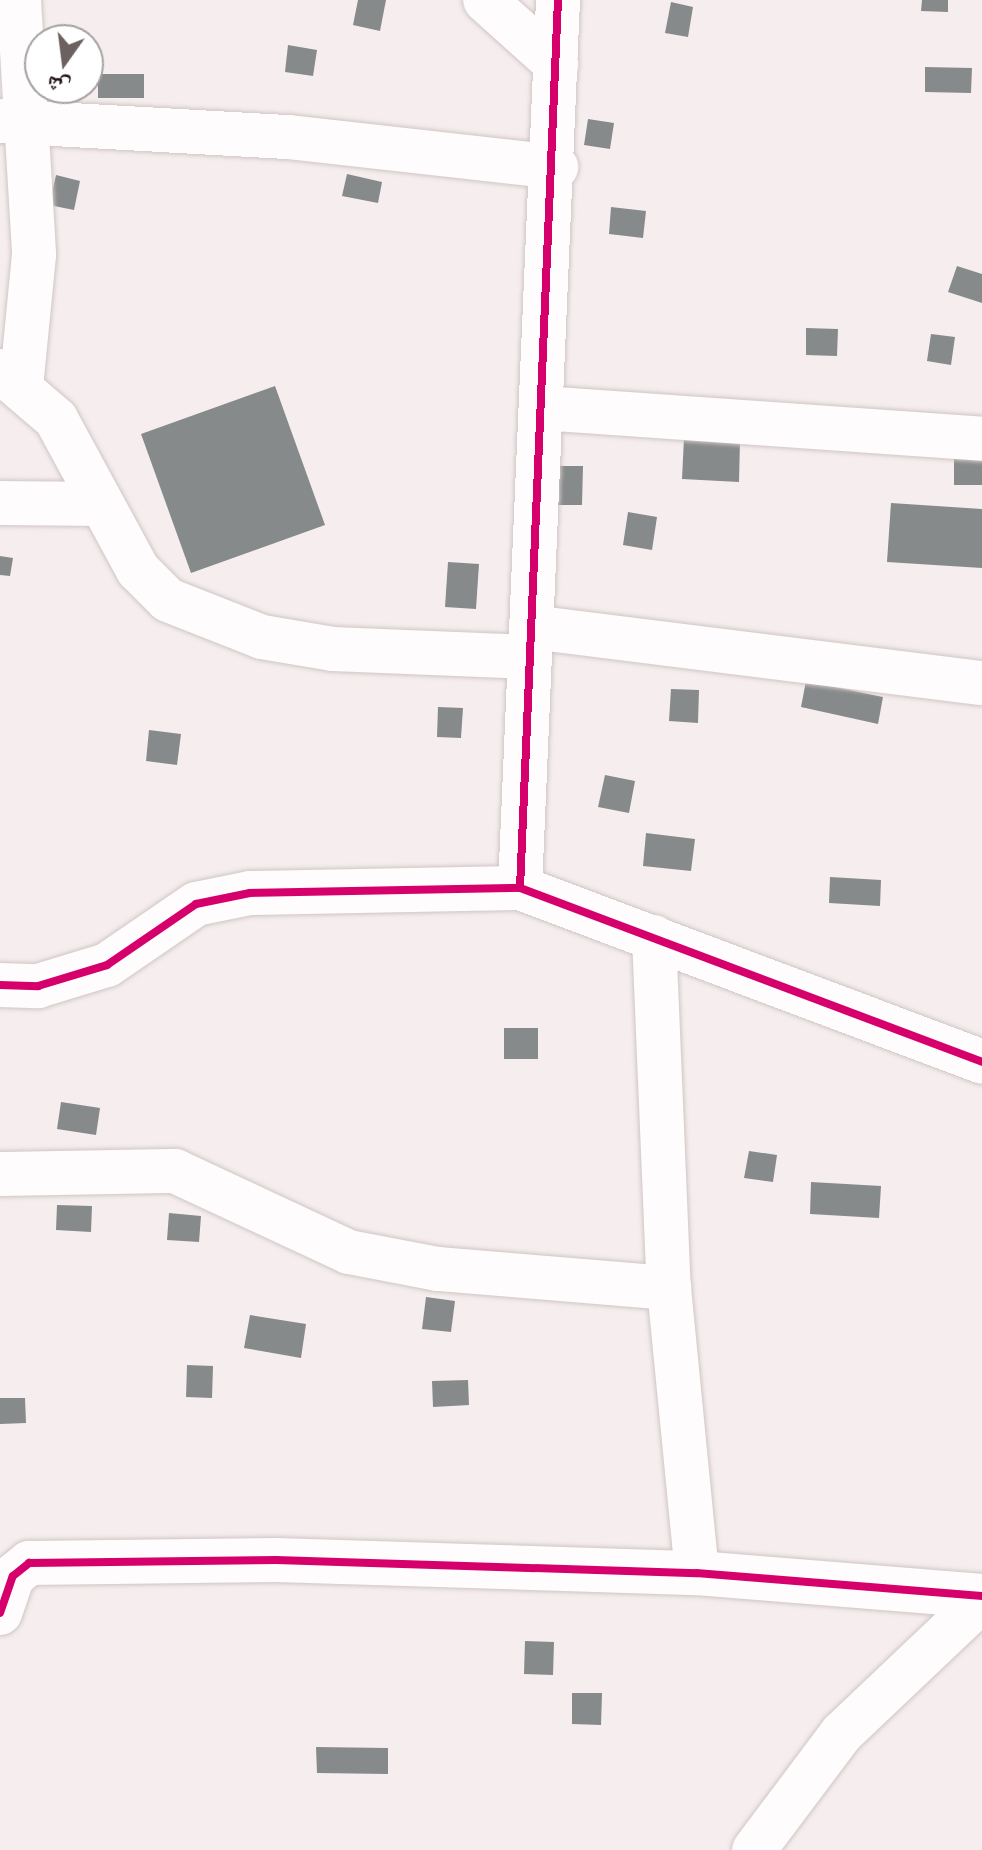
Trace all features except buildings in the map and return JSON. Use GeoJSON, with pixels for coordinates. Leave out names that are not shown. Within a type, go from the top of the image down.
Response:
{"type":"FeatureCollection","features":[{"type":"Feature","properties":{"kind":"street"},"geometry":{"type":"LineString","coordinates":[[19,0],[12,122],[34,255],[10,380],[56,419],[138,570],[168,600],[206,620],[333,649],[530,642],[982,683]]}},
{"type":"Feature","properties":{"kind":"street"},"geometry":{"type":"LineString","coordinates":[[485,0],[556,64]]}},
{"type":"Feature","properties":{"kind":"street"},"geometry":{"type":"LineString","coordinates":[[520,888],[556,167],[558,0]]}},
{"type":"Feature","properties":{"kind":"street"},"geometry":{"type":"LineString","coordinates":[[12,122],[289,137],[556,167]]}},
{"type":"Feature","properties":{"kind":"street"},"geometry":{"type":"LineString","coordinates":[[542,408],[982,439]]}},
{"type":"Feature","properties":{"kind":"street"},"geometry":{"type":"LineString","coordinates":[[0,503],[102,504]]}},
{"type":"Feature","properties":{"kind":"street"},"geometry":{"type":"LineString","coordinates":[[0,985],[38,986],[107,965],[196,904],[250,893],[520,888],[982,1062]]}},
{"type":"Feature","properties":{"kind":"street"},"geometry":{"type":"LineString","coordinates":[[654,937],[669,1288],[697,1573]]}},
{"type":"Feature","properties":{"kind":"street"},"geometry":{"type":"LineString","coordinates":[[0,1174],[175,1171],[349,1252],[438,1269],[669,1288]]}},
{"type":"Feature","properties":{"kind":"street"},"geometry":{"type":"LineString","coordinates":[[0,1613],[2,1596],[29,1563],[276,1560],[697,1573],[982,1598]]}},
{"type":"Feature","properties":{"kind":"street"},"geometry":{"type":"LineString","coordinates":[[754,1850],[842,1733],[982,1598]]}},
{"type":"Feature","properties":{"kind":"cycle path"},"geometry":{"type":"LineString","coordinates":[[520,888],[558,0]]}},
{"type":"Feature","properties":{"kind":"cycle path"},"geometry":{"type":"LineString","coordinates":[[0,985],[38,986],[107,965],[196,904],[250,893],[520,888],[982,1062]]}},
{"type":"Feature","properties":{"kind":"cycle path"},"geometry":{"type":"LineString","coordinates":[[0,1613],[13,1576],[29,1563],[276,1560],[697,1573],[982,1596]]}}]}
